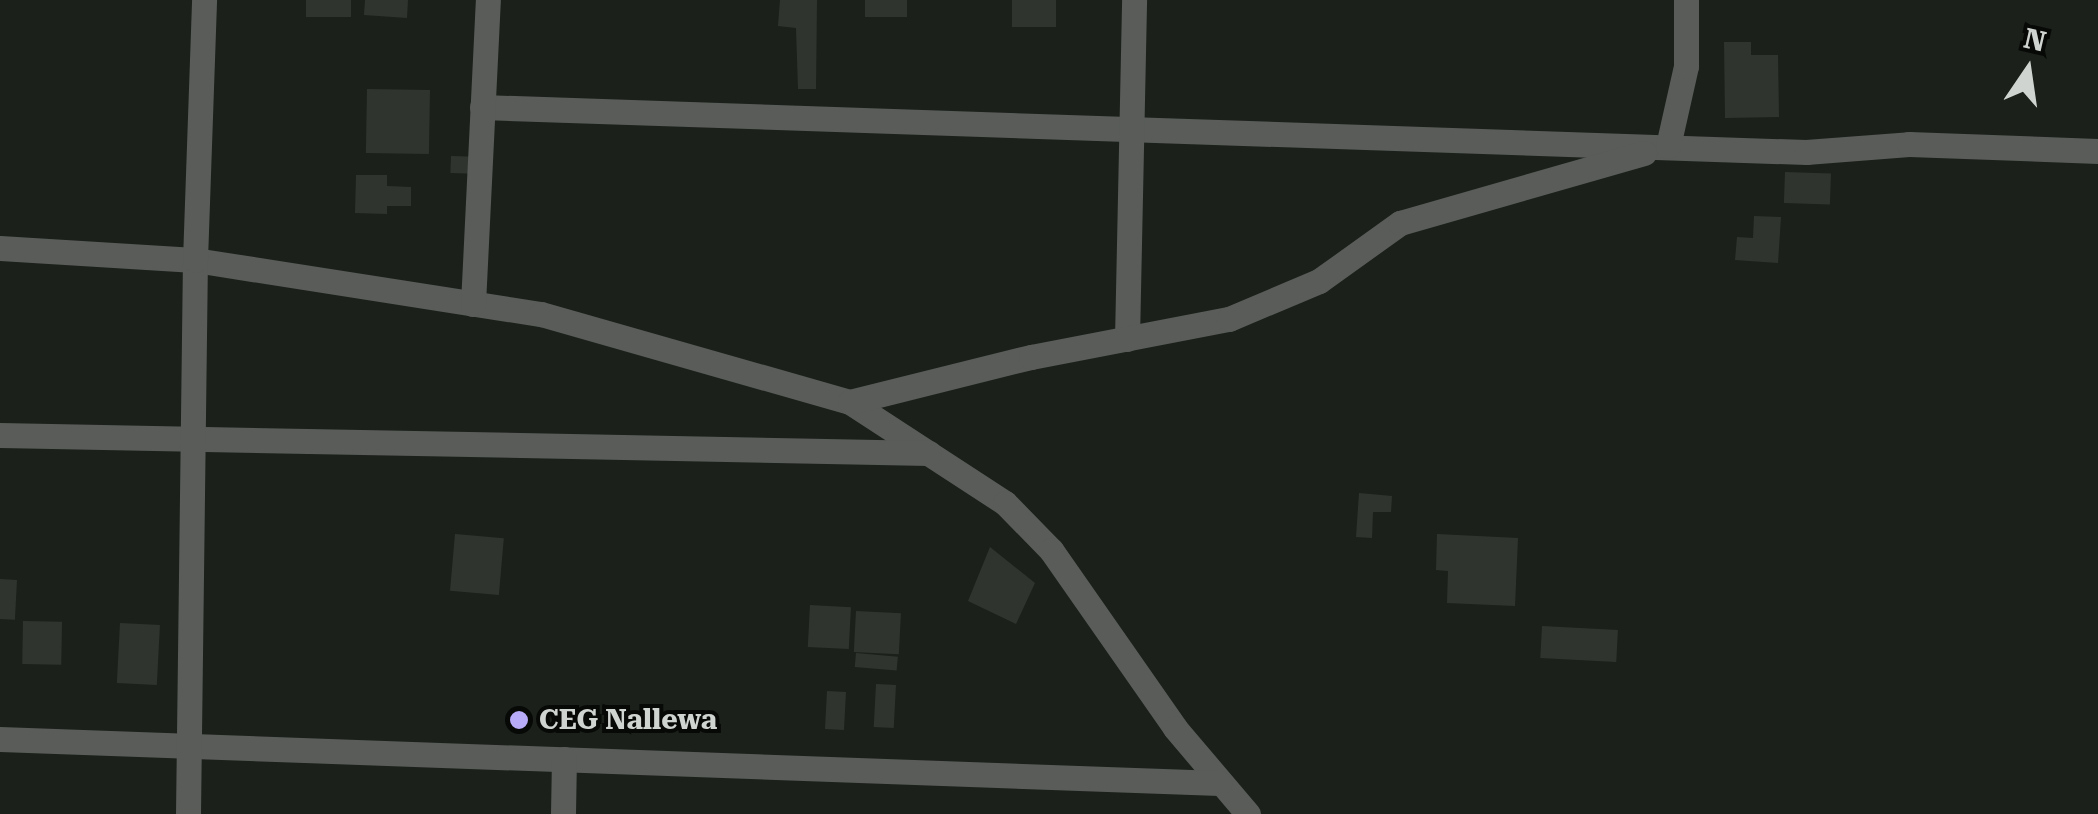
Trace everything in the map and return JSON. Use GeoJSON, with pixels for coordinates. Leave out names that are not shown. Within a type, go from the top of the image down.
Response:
{"type":"FeatureCollection","features":[{"type":"Feature","properties":{"kind":"street"},"geometry":{"type":"LineString","coordinates":[[188,814],[195,260],[204,0]]}},
{"type":"Feature","properties":{"kind":"street"},"geometry":{"type":"LineString","coordinates":[[473,304],[488,0]]}},
{"type":"Feature","properties":{"kind":"street"},"geometry":{"type":"LineString","coordinates":[[1128,338],[1134,0]]}},
{"type":"Feature","properties":{"kind":"street"},"geometry":{"type":"LineString","coordinates":[[1668,146],[1686,66],[1686,0]]}},
{"type":"Feature","properties":{"kind":"street"},"geometry":{"type":"LineString","coordinates":[[482,108],[1806,152],[1909,144],[2098,151]]}},
{"type":"Feature","properties":{"kind":"street"},"geometry":{"type":"LineString","coordinates":[[850,402],[1228,319],[1319,281],[1400,224],[1668,146]]}},
{"type":"Feature","properties":{"kind":"street"},"geometry":{"type":"LineString","coordinates":[[0,248],[195,260],[541,314],[850,402],[1005,502],[1051,550],[1219,782],[1248,814]]}},
{"type":"Feature","properties":{"kind":"street"},"geometry":{"type":"LineString","coordinates":[[0,435],[193,442],[929,454]]}},
{"type":"Feature","properties":{"kind":"street"},"geometry":{"type":"LineString","coordinates":[[0,739],[1219,782]]}},
{"type":"Feature","properties":{"kind":"street"},"geometry":{"type":"LineString","coordinates":[[563,814],[564,759]]}},
{"type":"Feature","properties":{"kind":"building"},"geometry":{"type":"Polygon","coordinates":[[[306,0],[351,0],[351,17],[306,17],[306,0]]]}},
{"type":"Feature","properties":{"kind":"building"},"geometry":{"type":"Polygon","coordinates":[[[365,0],[408,0],[407,18],[364,15],[365,0]]]}},
{"type":"Feature","properties":{"kind":"building"},"geometry":{"type":"Polygon","coordinates":[[[780,0],[817,0],[816,89],[798,89],[796,28],[778,26],[780,0]]]}},
{"type":"Feature","properties":{"kind":"building"},"geometry":{"type":"Polygon","coordinates":[[[865,0],[907,0],[907,17],[865,17],[865,0]]]}},
{"type":"Feature","properties":{"kind":"building"},"geometry":{"type":"Polygon","coordinates":[[[1012,0],[1056,0],[1056,27],[1012,27],[1012,0]]]}},
{"type":"Feature","properties":{"kind":"building"},"geometry":{"type":"Polygon","coordinates":[[[1724,42],[1751,42],[1751,55],[1778,55],[1779,117],[1725,118],[1724,42]]]}},
{"type":"Feature","properties":{"kind":"building"},"geometry":{"type":"Polygon","coordinates":[[[367,89],[430,90],[429,154],[366,153],[367,89]]]}},
{"type":"Feature","properties":{"kind":"building"},"geometry":{"type":"Polygon","coordinates":[[[451,156],[476,157],[475,174],[450,173],[451,156]]]}},
{"type":"Feature","properties":{"kind":"building"},"geometry":{"type":"Polygon","coordinates":[[[1785,172],[1831,174],[1830,205],[1784,203],[1785,172]]]}},
{"type":"Feature","properties":{"kind":"building"},"geometry":{"type":"Polygon","coordinates":[[[356,175],[387,175],[387,186],[411,187],[411,206],[387,206],[387,214],[355,213],[356,175]]]}},
{"type":"Feature","properties":{"kind":"building"},"geometry":{"type":"Polygon","coordinates":[[[1754,216],[1781,217],[1778,263],[1735,260],[1737,237],[1753,238],[1754,216]]]}},
{"type":"Feature","properties":{"kind":"building"},"geometry":{"type":"Polygon","coordinates":[[[1359,493],[1392,496],[1391,512],[1373,512],[1372,538],[1356,537],[1359,493]]]}},
{"type":"Feature","properties":{"kind":"building"},"geometry":{"type":"Polygon","coordinates":[[[455,534],[504,538],[499,595],[450,591],[455,534]]]}},
{"type":"Feature","properties":{"kind":"building"},"geometry":{"type":"Polygon","coordinates":[[[1437,534],[1518,538],[1515,606],[1447,603],[1448,571],[1436,570],[1437,534]]]}},
{"type":"Feature","properties":{"kind":"building"},"geometry":{"type":"Polygon","coordinates":[[[990,547],[1035,583],[1016,624],[968,601],[990,547]]]}},
{"type":"Feature","properties":{"kind":"building"},"geometry":{"type":"Polygon","coordinates":[[[0,579],[17,580],[15,620],[0,619],[0,579]]]}},
{"type":"Feature","properties":{"kind":"building"},"geometry":{"type":"Polygon","coordinates":[[[810,605],[851,607],[849,649],[808,647],[810,605]]]}},
{"type":"Feature","properties":{"kind":"building"},"geometry":{"type":"Polygon","coordinates":[[[856,611],[901,613],[899,654],[854,652],[856,611]]]}},
{"type":"Feature","properties":{"kind":"building"},"geometry":{"type":"Polygon","coordinates":[[[23,621],[62,622],[61,665],[22,664],[23,621]]]}},
{"type":"Feature","properties":{"kind":"building"},"geometry":{"type":"Polygon","coordinates":[[[120,623],[160,625],[157,685],[117,683],[120,623]]]}},
{"type":"Feature","properties":{"kind":"building"},"geometry":{"type":"Polygon","coordinates":[[[1542,626],[1618,630],[1616,662],[1540,658],[1542,626]]]}},
{"type":"Feature","properties":{"kind":"building"},"geometry":{"type":"Polygon","coordinates":[[[856,653],[898,657],[897,671],[855,667],[856,653]]]}},
{"type":"Feature","properties":{"kind":"building"},"geometry":{"type":"Polygon","coordinates":[[[876,684],[896,685],[894,728],[874,727],[876,684]]]}},
{"type":"Feature","properties":{"kind":"building"},"geometry":{"type":"Polygon","coordinates":[[[827,691],[846,692],[844,730],[825,729],[827,691]]]}},
{"type":"Feature","properties":{"kind":"place","name":"CEG Nallewa"},"geometry":{"type":"Point","coordinates":[519,720]}}]}
